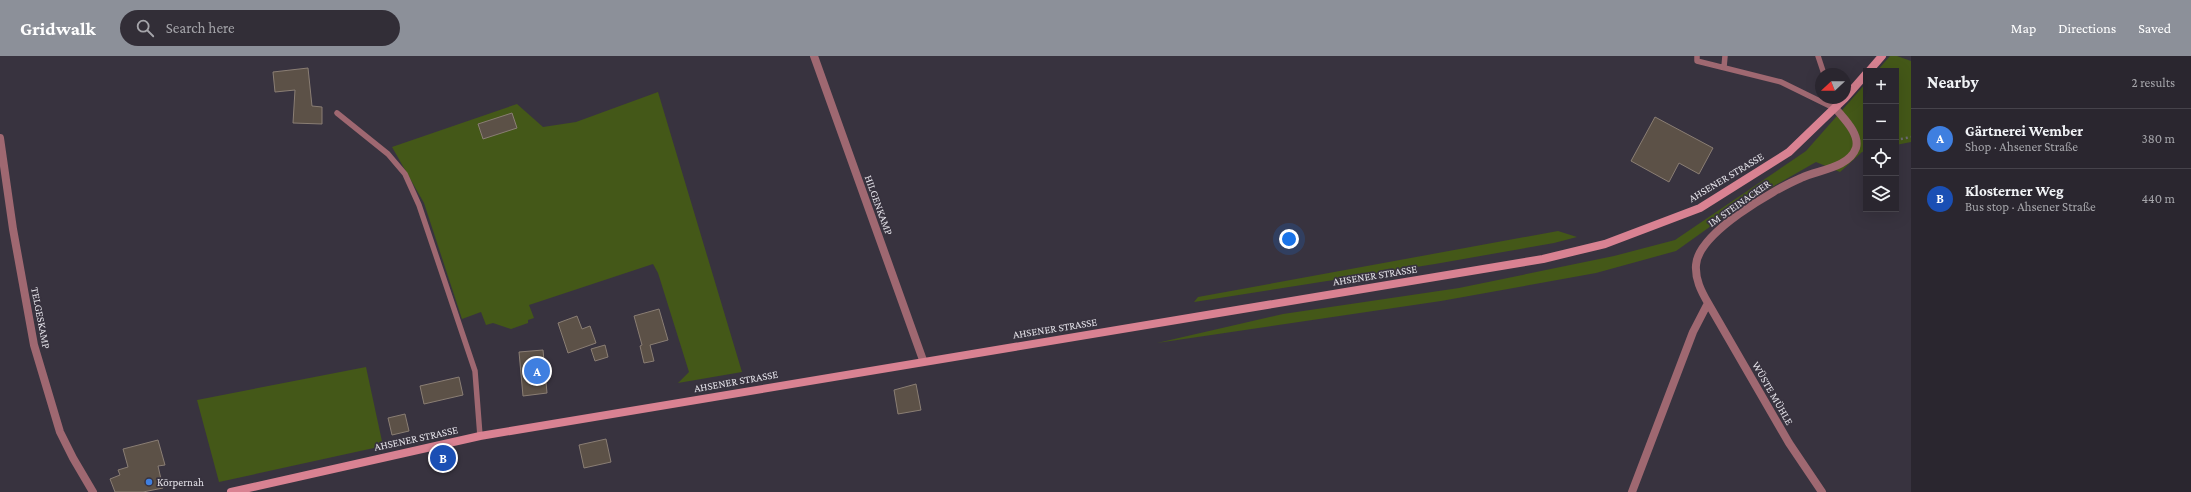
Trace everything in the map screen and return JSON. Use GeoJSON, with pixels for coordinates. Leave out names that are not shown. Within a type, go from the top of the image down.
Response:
{"type":"FeatureCollection","features":[{"type":"Feature","properties":{"kind":"main road"},"geometry":{"type":"LineString","coordinates":[[1871,68],[1882,56]]}},
{"type":"Feature","properties":{"kind":"main road","name":"AHSENER STRASSE"},"geometry":{"type":"LineString","coordinates":[[1851,91],[1863,77]]}},
{"type":"Feature","properties":{"kind":"main road","name":"AHSENER STRASSE"},"geometry":{"type":"LineString","coordinates":[[231,492],[480,436],[923,360],[1543,259],[1605,244],[1700,208],[1789,152],[1840,104]]}},
{"type":"Feature","properties":{"kind":"street","name":"HILGENKAMP"},"geometry":{"type":"LineString","coordinates":[[814,56],[923,360]]}},
{"type":"Feature","properties":{"kind":"street","name":"IM STEINACKER"},"geometry":{"type":"LineString","coordinates":[[1708,303],[1697,279],[1696,265],[1699,252],[1715,233],[1784,186],[1802,177],[1832,167],[1851,156],[1856,148],[1852,129],[1836,109]]}},
{"type":"Feature","properties":{"kind":"street","name":"TELGESKAMP"},"geometry":{"type":"LineString","coordinates":[[0,138],[13,229],[34,345],[60,432],[93,492]]}},
{"type":"Feature","properties":{"kind":"street"},"geometry":{"type":"LineString","coordinates":[[1632,492],[1693,332],[1708,303]]}},
{"type":"Feature","properties":{"kind":"street","name":"WÜSTE MÜHLE"},"geometry":{"type":"LineString","coordinates":[[1708,303],[1789,443],[1822,492]]}},
{"type":"Feature","properties":{"kind":"lane"},"geometry":{"type":"LineString","coordinates":[[1697,56],[1696,61],[1781,82],[1836,109]]}},
{"type":"Feature","properties":{"kind":"lane"},"geometry":{"type":"LineString","coordinates":[[1724,67],[1725,56]]}},
{"type":"Feature","properties":{"kind":"lane"},"geometry":{"type":"LineString","coordinates":[[1820,57],[1823,68]]}},
{"type":"Feature","properties":{"kind":"lane"},"geometry":{"type":"LineString","coordinates":[[1834,104],[1836,109]]}},
{"type":"Feature","properties":{"kind":"lane"},"geometry":{"type":"LineString","coordinates":[[337,113],[388,154],[405,174],[418,205],[475,371],[480,436]]}},
{"type":"Feature","properties":{"kind":"path"},"geometry":{"type":"LineString","coordinates":[[1899,140],[1911,138]]}},
{"type":"Feature","properties":{"kind":"green space"},"geometry":{"type":"Polygon","coordinates":[[[1890,56],[1897,56],[1911,61],[1911,142],[1899,144],[1899,68],[1880,68],[1890,56]]]}},
{"type":"Feature","properties":{"kind":"green space"},"geometry":{"type":"Polygon","coordinates":[[[1863,86],[1863,152],[1840,172],[1816,162],[1739,206],[1676,251],[1596,273],[1441,301],[1157,343],[1283,314],[1459,288],[1614,256],[1675,240],[1806,151],[1847,104],[1851,104],[1851,100],[1863,86]]]}},
{"type":"Feature","properties":{"kind":"green space"},"geometry":{"type":"Polygon","coordinates":[[[658,92],[742,372],[678,383],[689,372],[658,273],[653,264],[529,305],[534,318],[528,320],[528,323],[511,329],[493,323],[486,325],[481,312],[462,319],[424,203],[392,147],[517,104],[543,127],[576,122],[658,92]]]}},
{"type":"Feature","properties":{"kind":"green space"},"geometry":{"type":"Polygon","coordinates":[[[1558,231],[1577,237],[1554,243],[1435,264],[1194,302],[1198,297],[1558,231]]]}},
{"type":"Feature","properties":{"kind":"green space"},"geometry":{"type":"Polygon","coordinates":[[[366,367],[383,446],[219,482],[197,400],[366,367]]]}},
{"type":"Feature","properties":{"kind":"building"},"geometry":{"type":"Polygon","coordinates":[[[308,68],[312,106],[322,107],[322,124],[293,123],[295,90],[275,92],[273,72],[308,68]]]}},
{"type":"Feature","properties":{"kind":"building"},"geometry":{"type":"Polygon","coordinates":[[[512,113],[517,128],[483,139],[478,124],[512,113]]]}},
{"type":"Feature","properties":{"kind":"building"},"geometry":{"type":"Polygon","coordinates":[[[1655,117],[1713,148],[1699,174],[1679,163],[1669,182],[1631,161],[1655,117]]]}},
{"type":"Feature","properties":{"kind":"building"},"geometry":{"type":"Polygon","coordinates":[[[659,309],[668,340],[650,345],[654,361],[644,363],[640,346],[642,345],[634,316],[659,309]]]}},
{"type":"Feature","properties":{"kind":"building"},"geometry":{"type":"Polygon","coordinates":[[[577,316],[582,329],[590,326],[596,343],[568,353],[558,323],[577,316]]]}},
{"type":"Feature","properties":{"kind":"building"},"geometry":{"type":"Polygon","coordinates":[[[605,345],[608,357],[595,361],[591,349],[605,345]]]}},
{"type":"Feature","properties":{"kind":"building"},"geometry":{"type":"Polygon","coordinates":[[[543,350],[547,393],[523,396],[519,352],[543,350]]]}},
{"type":"Feature","properties":{"kind":"building"},"geometry":{"type":"Polygon","coordinates":[[[459,377],[463,395],[424,404],[420,386],[459,377]]]}},
{"type":"Feature","properties":{"kind":"building"},"geometry":{"type":"Polygon","coordinates":[[[916,384],[921,410],[898,414],[894,390],[916,384]]]}},
{"type":"Feature","properties":{"kind":"building"},"geometry":{"type":"Polygon","coordinates":[[[405,414],[409,431],[392,435],[388,418],[405,414]]]}},
{"type":"Feature","properties":{"kind":"building"},"geometry":{"type":"Polygon","coordinates":[[[606,439],[611,462],[584,468],[579,445],[606,439]]]}},
{"type":"Feature","properties":{"kind":"building"},"geometry":{"type":"Polygon","coordinates":[[[158,440],[165,465],[158,466],[163,488],[143,492],[115,492],[110,479],[120,475],[118,470],[128,467],[123,449],[158,440]]]}},
{"type":"Feature","properties":{"kind":"place","name":"Gärtnerei Wember"},"geometry":{"type":"Point","coordinates":[537,371]}},
{"type":"Feature","properties":{"kind":"place","name":"Klosterner Weg"},"geometry":{"type":"Point","coordinates":[443,458]}},
{"type":"Feature","properties":{"kind":"place","name":"Körpernah"},"geometry":{"type":"Point","coordinates":[149,482]}}]}
